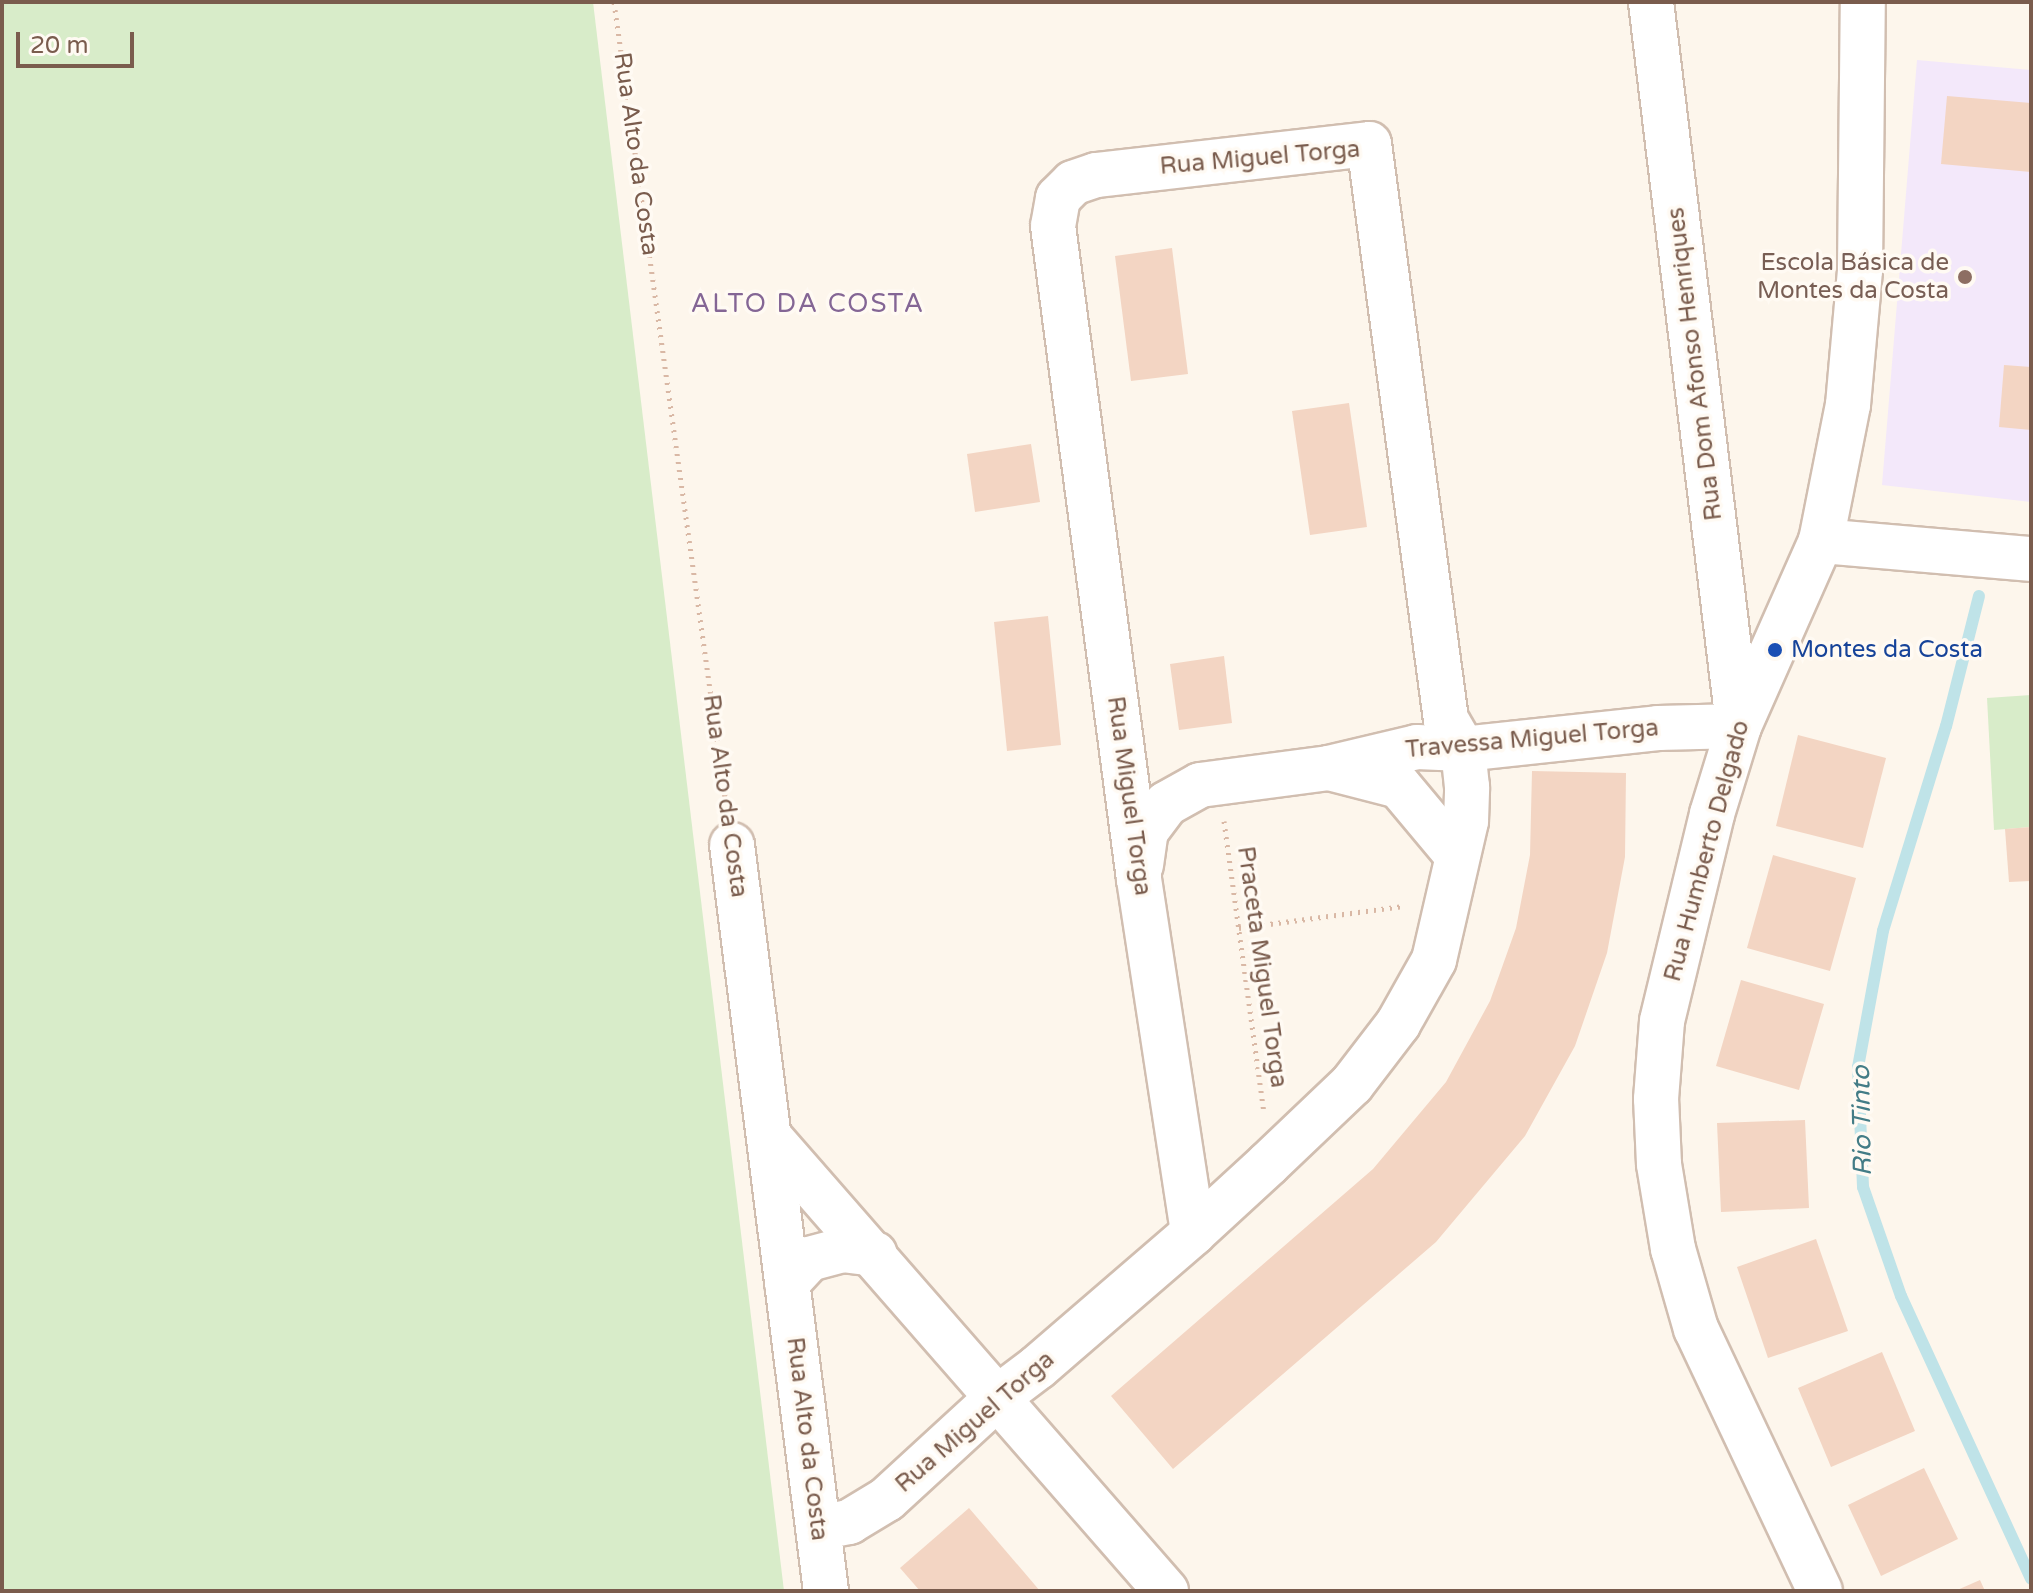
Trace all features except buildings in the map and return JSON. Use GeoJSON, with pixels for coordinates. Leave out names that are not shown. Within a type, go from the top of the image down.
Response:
{"type":"FeatureCollection","features":[{"type":"Feature","properties":{"kind":"street","name":"Rua Dom Afonso Henriques"},"geometry":{"type":"LineString","coordinates":[[1651,2],[1739,726]]}},
{"type":"Feature","properties":{"kind":"street","name":"Rua Humberto Delgado"},"geometry":{"type":"LineString","coordinates":[[1820,1591],[1696,1329],[1673,1249],[1659,1164],[1656,1099],[1662,1021],[1739,726],[1821,541],[1848,405],[1860,270],[1863,2]]}},
{"type":"Feature","properties":{"kind":"street","name":"Rua Miguel Torga"},"geometry":{"type":"LineString","coordinates":[[818,1528],[849,1522],[887,1499],[997,1398],[1193,1233],[1352,1084],[1398,1024],[1434,960],[1455,853],[1466,821],[1463,749],[1446,720],[1369,144],[1096,175],[1073,183],[1058,198],[1053,226],[1139,879],[1193,1233]]}},
{"type":"Feature","properties":{"kind":"street"},"geometry":{"type":"LineString","coordinates":[[1821,541],[2031,559]]}},
{"type":"Feature","properties":{"kind":"street","name":"Travessa Miguel Torga"},"geometry":{"type":"LineString","coordinates":[[1139,879],[1146,831],[1166,804],[1211,798],[1387,751],[1463,749],[1658,728],[1739,726]]}},
{"type":"Feature","properties":{"kind":"street","name":"Travessa Miguel Torga"},"geometry":{"type":"LineString","coordinates":[[1121,744],[1141,769],[1211,798]]}},
{"type":"Feature","properties":{"kind":"street","name":"Travessa Miguel Torga"},"geometry":{"type":"LineString","coordinates":[[1329,768],[1399,786],[1455,853]]}},
{"type":"Feature","properties":{"kind":"street","name":"Rua Alto da Costa"},"geometry":{"type":"LineString","coordinates":[[732,845],[772,1140],[826,1591]]}},
{"type":"Feature","properties":{"kind":"street"},"geometry":{"type":"LineString","coordinates":[[772,1140],[875,1254],[1166,1591]]}},
{"type":"Feature","properties":{"kind":"street"},"geometry":{"type":"LineString","coordinates":[[787,1283],[809,1259],[842,1250],[875,1254]]}},
{"type":"Feature","properties":{"kind":"path","name":"Rua Alto da Costa"},"geometry":{"type":"LineString","coordinates":[[614,2],[732,845]]}},
{"type":"Feature","properties":{"kind":"path","name":"Praceta Miguel Torga"},"geometry":{"type":"LineString","coordinates":[[1211,798],[1239,928],[1266,1129]]}},
{"type":"Feature","properties":{"kind":"path"},"geometry":{"type":"LineString","coordinates":[[1239,928],[1420,904]]}},
{"type":"Feature","properties":{"kind":"shaded area","name":"Escola Básica de Montes da Costa"},"geometry":{"type":"Polygon","coordinates":[[[1917,60],[2031,70],[2031,502],[1882,485],[1917,60]]]}},
{"type":"Feature","properties":{"kind":"green space"},"geometry":{"type":"Polygon","coordinates":[[[2,2],[593,2],[784,1591],[2,1591],[2,2]]]}},
{"type":"Feature","properties":{"kind":"green space"},"geometry":{"type":"Polygon","coordinates":[[[2031,695],[2031,827],[1994,830],[1987,698],[2031,695]]]}},
{"type":"Feature","properties":{"kind":"waterway","name":"Rio Tinto"},"geometry":{"type":"LineString","coordinates":[[1979,596],[1946,726],[1883,931],[1858,1067],[1863,1187],[1901,1296],[2031,1578]]}},
{"type":"Feature","properties":{"kind":"place","name":"Escola Básica de Montes da Costa"},"geometry":{"type":"Point","coordinates":[1965,277]}},
{"type":"Feature","properties":{"kind":"place","name":"Montes da Costa"},"geometry":{"type":"Point","coordinates":[1775,650]}},
{"type":"Feature","properties":{"kind":"district","name":"ALTO DA COSTA"},"geometry":{"type":"Point","coordinates":[808,304]}}]}
